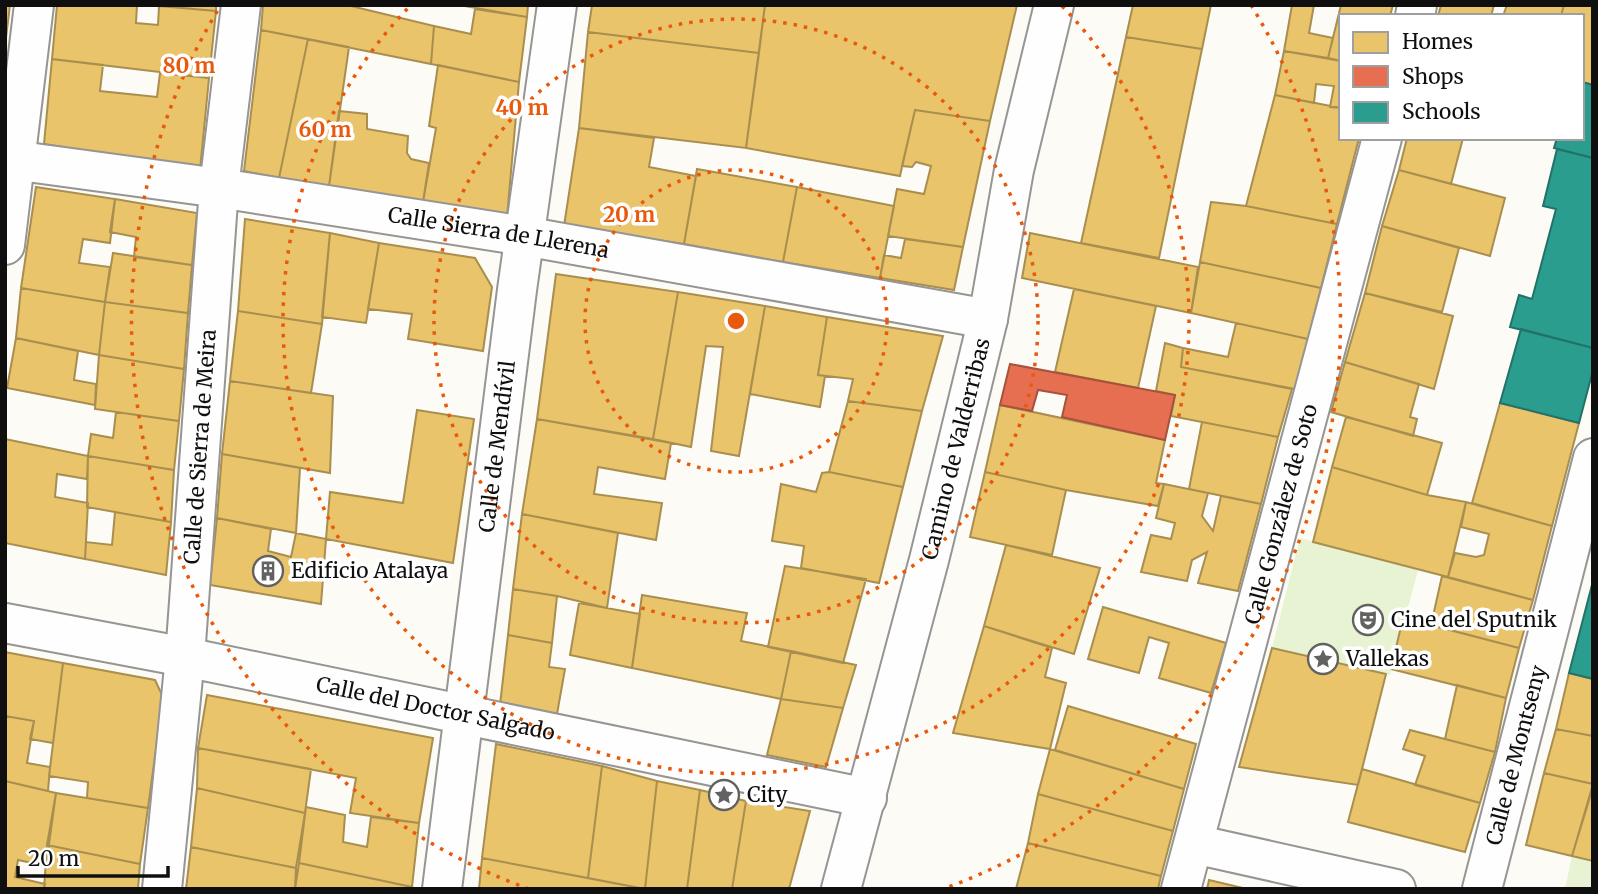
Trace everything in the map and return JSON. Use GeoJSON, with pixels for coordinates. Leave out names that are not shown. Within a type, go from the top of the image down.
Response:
{"type":"FeatureCollection","features":[{"type":"Feature","properties":{"kind":"street"},"geometry":{"type":"LineString","coordinates":[[5,244],[11,160],[34,5]]}},
{"type":"Feature","properties":{"kind":"street","name":"Calle de Sierra de Meira"},"geometry":{"type":"LineString","coordinates":[[162,889],[185,657],[219,188],[241,5]]}},
{"type":"Feature","properties":{"kind":"street","name":"Calle de Mendívil"},"geometry":{"type":"LineString","coordinates":[[442,889],[524,236],[557,5]]}},
{"type":"Feature","properties":{"kind":"street","name":"Camino de Valderribas"},"geometry":{"type":"LineString","coordinates":[[841,889],[929,560],[988,319],[1014,170],[1054,5]]}},
{"type":"Feature","properties":{"kind":"street","name":"Calle González de Soto"},"geometry":{"type":"LineString","coordinates":[[1181,889],[1381,140]]}},
{"type":"Feature","properties":{"kind":"street","name":"Calle Sierra de Llerena"},"geometry":{"type":"LineString","coordinates":[[11,160],[219,188],[524,236],[988,319]]}},
{"type":"Feature","properties":{"kind":"street","name":"Calle de Montseny"},"geometry":{"type":"LineString","coordinates":[[1482,889],[1593,458]]}},
{"type":"Feature","properties":{"kind":"street","name":"Calle del Doctor Salgado"},"geometry":{"type":"LineString","coordinates":[[5,623],[185,657],[867,798]]}},
{"type":"Feature","properties":{"kind":"street"},"geometry":{"type":"LineString","coordinates":[[1194,844],[1396,889]]}},
{"type":"Feature","properties":{"kind":"green space"},"geometry":{"type":"Polygon","coordinates":[[[1300,538],[1418,570],[1390,675],[1272,648],[1300,538]]]}},
{"type":"Feature","properties":{"kind":"green space"},"geometry":{"type":"Polygon","coordinates":[[[1572,856],[1593,861],[1593,889],[1565,889],[1572,856]]]}},
{"type":"Feature","properties":{"kind":"building: Homes"},"geometry":{"type":"Polygon","coordinates":[[[5,5],[10,5],[5,46],[5,5]]]}},
{"type":"Feature","properties":{"kind":"building: Homes"},"geometry":{"type":"Polygon","coordinates":[[[57,5],[137,5],[136,23],[158,25],[159,6],[216,11],[209,78],[52,59],[57,5]]]}},
{"type":"Feature","properties":{"kind":"building: Homes"},"geometry":{"type":"Polygon","coordinates":[[[150,5],[216,5],[216,11],[150,5]]]}},
{"type":"Feature","properties":{"kind":"building: Homes"},"geometry":{"type":"Polygon","coordinates":[[[263,5],[347,5],[434,26],[431,64],[261,30],[263,5]]]}},
{"type":"Feature","properties":{"kind":"building: Homes"},"geometry":{"type":"Polygon","coordinates":[[[459,5],[528,5],[527,17],[459,5]]]}},
{"type":"Feature","properties":{"kind":"building: Homes"},"geometry":{"type":"Polygon","coordinates":[[[592,5],[765,5],[759,53],[588,32],[592,5]]]}},
{"type":"Feature","properties":{"kind":"building: Homes"},"geometry":{"type":"Polygon","coordinates":[[[765,5],[1017,5],[990,121],[915,110],[900,176],[746,148],[765,5]]]}},
{"type":"Feature","properties":{"kind":"building: Homes"},"geometry":{"type":"Polygon","coordinates":[[[1133,5],[1211,5],[1202,49],[1126,37],[1133,5]]]}},
{"type":"Feature","properties":{"kind":"building: Homes"},"geometry":{"type":"Polygon","coordinates":[[[1292,5],[1314,5],[1309,33],[1333,38],[1328,58],[1284,51],[1292,5]]]}},
{"type":"Feature","properties":{"kind":"building: Homes"},"geometry":{"type":"Polygon","coordinates":[[[1341,5],[1393,5],[1391,14],[1339,14],[1339,61],[1328,58],[1341,5]]]}},
{"type":"Feature","properties":{"kind":"building: Homes"},"geometry":{"type":"Polygon","coordinates":[[[1441,5],[1494,5],[1492,14],[1439,14],[1441,5]]]}},
{"type":"Feature","properties":{"kind":"building: Homes"},"geometry":{"type":"Polygon","coordinates":[[[1507,5],[1564,5],[1562,14],[1504,14],[1507,5]]]}},
{"type":"Feature","properties":{"kind":"building: Homes"},"geometry":{"type":"Polygon","coordinates":[[[1564,5],[1593,5],[1593,85],[1584,83],[1584,14],[1562,14],[1564,5]]]}},
{"type":"Feature","properties":{"kind":"building: Homes"},"geometry":{"type":"Polygon","coordinates":[[[475,9],[527,17],[519,82],[431,64],[434,26],[471,34],[475,9]]]}},
{"type":"Feature","properties":{"kind":"building: Homes"},"geometry":{"type":"Polygon","coordinates":[[[261,30],[308,39],[279,178],[244,171],[261,30]]]}},
{"type":"Feature","properties":{"kind":"building: Homes"},"geometry":{"type":"Polygon","coordinates":[[[588,32],[759,53],[746,148],[579,128],[588,32]]]}},
{"type":"Feature","properties":{"kind":"building: Homes"},"geometry":{"type":"Polygon","coordinates":[[[1126,37],[1202,49],[1159,258],[1081,243],[1126,37]]]}},
{"type":"Feature","properties":{"kind":"building: Homes"},"geometry":{"type":"Polygon","coordinates":[[[308,39],[349,47],[329,186],[279,178],[308,39]]]}},
{"type":"Feature","properties":{"kind":"building: Homes"},"geometry":{"type":"Polygon","coordinates":[[[1284,51],[1339,61],[1339,108],[1330,107],[1334,86],[1316,84],[1314,103],[1275,95],[1284,51]]]}},
{"type":"Feature","properties":{"kind":"building: Homes"},"geometry":{"type":"Polygon","coordinates":[[[52,59],[103,65],[100,91],[157,97],[160,73],[209,78],[200,170],[44,144],[52,59]]]}},
{"type":"Feature","properties":{"kind":"building: Homes"},"geometry":{"type":"Polygon","coordinates":[[[438,65],[519,82],[507,217],[423,202],[436,128],[429,126],[438,65]]]}},
{"type":"Feature","properties":{"kind":"building: Homes"},"geometry":{"type":"Polygon","coordinates":[[[1275,95],[1339,108],[1339,140],[1358,140],[1337,224],[1246,206],[1275,95]]]}},
{"type":"Feature","properties":{"kind":"building: Homes"},"geometry":{"type":"Polygon","coordinates":[[[915,110],[990,121],[963,247],[888,236],[897,189],[924,194],[931,166],[916,162],[912,167],[902,166],[915,110]]]}},
{"type":"Feature","properties":{"kind":"building: Homes"},"geometry":{"type":"Polygon","coordinates":[[[339,111],[367,114],[367,129],[408,136],[407,153],[411,159],[429,163],[423,202],[329,186],[339,111]]]}},
{"type":"Feature","properties":{"kind":"building: Homes"},"geometry":{"type":"Polygon","coordinates":[[[579,128],[654,138],[649,167],[696,176],[684,244],[564,226],[579,128]]]}},
{"type":"Feature","properties":{"kind":"building: Homes"},"geometry":{"type":"Polygon","coordinates":[[[1406,140],[1462,140],[1451,184],[1399,170],[1406,140]]]}},
{"type":"Feature","properties":{"kind":"building: Homes"},"geometry":{"type":"Polygon","coordinates":[[[697,169],[797,187],[783,262],[684,244],[697,169]]]}},
{"type":"Feature","properties":{"kind":"building: Homes"},"geometry":{"type":"Polygon","coordinates":[[[1399,170],[1505,198],[1490,256],[1382,226],[1399,170]]]}},
{"type":"Feature","properties":{"kind":"building: Homes"},"geometry":{"type":"Polygon","coordinates":[[[36,187],[115,199],[110,243],[83,239],[79,263],[110,267],[105,302],[21,288],[36,187]]]}},
{"type":"Feature","properties":{"kind":"building: Homes"},"geometry":{"type":"Polygon","coordinates":[[[797,187],[894,206],[880,278],[783,262],[797,187]]]}},
{"type":"Feature","properties":{"kind":"building: Homes"},"geometry":{"type":"Polygon","coordinates":[[[115,199],[197,213],[192,265],[134,257],[136,237],[110,232],[115,199]]]}},
{"type":"Feature","properties":{"kind":"building: Homes"},"geometry":{"type":"Polygon","coordinates":[[[1211,202],[1337,224],[1321,288],[1200,262],[1211,202]]]}},
{"type":"Feature","properties":{"kind":"building: Homes"},"geometry":{"type":"Polygon","coordinates":[[[245,219],[330,233],[322,324],[238,311],[245,219]]]}},
{"type":"Feature","properties":{"kind":"building: Homes"},"geometry":{"type":"Polygon","coordinates":[[[1382,226],[1459,248],[1442,312],[1365,293],[1382,226]]]}},
{"type":"Feature","properties":{"kind":"building: Homes"},"geometry":{"type":"Polygon","coordinates":[[[330,233],[379,243],[366,323],[322,317],[330,233]]]}},
{"type":"Feature","properties":{"kind":"building: Homes"},"geometry":{"type":"Polygon","coordinates":[[[1030,233],[1198,267],[1191,313],[1022,278],[1030,233]]]}},
{"type":"Feature","properties":{"kind":"building: Homes"},"geometry":{"type":"Polygon","coordinates":[[[905,239],[963,247],[954,290],[880,278],[884,255],[901,258],[905,239]]]}},
{"type":"Feature","properties":{"kind":"building: Homes"},"geometry":{"type":"Polygon","coordinates":[[[379,243],[475,258],[492,287],[483,351],[408,339],[412,314],[368,309],[379,243]]]}},
{"type":"Feature","properties":{"kind":"building: Homes"},"geometry":{"type":"Polygon","coordinates":[[[113,253],[192,265],[188,313],[105,302],[113,253]]]}},
{"type":"Feature","properties":{"kind":"building: Homes"},"geometry":{"type":"Polygon","coordinates":[[[1200,262],[1321,288],[1308,339],[1191,313],[1200,262]]]}},
{"type":"Feature","properties":{"kind":"building: Homes"},"geometry":{"type":"Polygon","coordinates":[[[556,274],[678,292],[653,439],[537,419],[556,274]]]}},
{"type":"Feature","properties":{"kind":"building: Homes"},"geometry":{"type":"Polygon","coordinates":[[[21,288],[105,302],[99,355],[16,338],[21,288]]]}},
{"type":"Feature","properties":{"kind":"building: Homes"},"geometry":{"type":"Polygon","coordinates":[[[1074,289],[1156,306],[1138,388],[1055,372],[1074,289]]]}},
{"type":"Feature","properties":{"kind":"building: Homes"},"geometry":{"type":"Polygon","coordinates":[[[678,292],[765,306],[739,456],[711,451],[723,347],[706,346],[691,447],[653,439],[678,292]]]}},
{"type":"Feature","properties":{"kind":"building: Homes"},"geometry":{"type":"Polygon","coordinates":[[[1365,293],[1453,316],[1434,389],[1345,362],[1365,293]]]}},
{"type":"Feature","properties":{"kind":"building: Homes"},"geometry":{"type":"Polygon","coordinates":[[[105,302],[188,313],[184,369],[99,355],[105,302]]]}},
{"type":"Feature","properties":{"kind":"building: Homes"},"geometry":{"type":"Polygon","coordinates":[[[765,306],[827,317],[818,375],[825,376],[820,407],[750,394],[765,306]]]}},
{"type":"Feature","properties":{"kind":"building: Homes"},"geometry":{"type":"Polygon","coordinates":[[[238,311],[322,324],[311,393],[230,381],[238,311]]]}},
{"type":"Feature","properties":{"kind":"building: Homes"},"geometry":{"type":"Polygon","coordinates":[[[827,317],[943,336],[922,411],[848,401],[853,379],[818,375],[827,317]]]}},
{"type":"Feature","properties":{"kind":"building: Homes"},"geometry":{"type":"Polygon","coordinates":[[[1236,323],[1308,339],[1295,389],[1181,367],[1183,348],[1228,357],[1236,323]]]}},
{"type":"Feature","properties":{"kind":"building: Homes"},"geometry":{"type":"Polygon","coordinates":[[[16,338],[78,351],[74,380],[96,384],[95,405],[7,388],[16,338]]]}},
{"type":"Feature","properties":{"kind":"building: Homes"},"geometry":{"type":"Polygon","coordinates":[[[1165,343],[1183,348],[1181,367],[1292,389],[1278,437],[1171,416],[1175,395],[1156,391],[1165,343]]]}},
{"type":"Feature","properties":{"kind":"building: Homes"},"geometry":{"type":"Polygon","coordinates":[[[99,355],[184,369],[179,421],[95,409],[99,355]]]}},
{"type":"Feature","properties":{"kind":"building: Homes"},"geometry":{"type":"Polygon","coordinates":[[[1345,362],[1419,384],[1410,417],[1417,419],[1413,436],[1331,412],[1345,362]]]}},
{"type":"Feature","properties":{"kind":"building: Homes"},"geometry":{"type":"Polygon","coordinates":[[[230,381],[333,396],[330,473],[222,454],[230,381]]]}},
{"type":"Feature","properties":{"kind":"building: Homes"},"geometry":{"type":"Polygon","coordinates":[[[848,401],[922,411],[903,487],[829,472],[848,401]]]}},
{"type":"Feature","properties":{"kind":"building: Homes"},"geometry":{"type":"Polygon","coordinates":[[[1500,403],[1579,423],[1552,526],[1472,503],[1500,403]]]}},
{"type":"Feature","properties":{"kind":"building: Homes"},"geometry":{"type":"Polygon","coordinates":[[[1000,405],[1165,440],[1156,483],[1164,484],[1158,506],[985,472],[1000,405]]]}},
{"type":"Feature","properties":{"kind":"building: Homes"},"geometry":{"type":"Polygon","coordinates":[[[417,410],[474,419],[453,563],[326,539],[330,492],[403,503],[417,410]]]}},
{"type":"Feature","properties":{"kind":"building: Homes"},"geometry":{"type":"Polygon","coordinates":[[[116,412],[179,421],[174,470],[88,456],[91,434],[113,438],[116,412]]]}},
{"type":"Feature","properties":{"kind":"building: Homes"},"geometry":{"type":"Polygon","coordinates":[[[1346,417],[1442,443],[1427,495],[1332,467],[1346,417]]]}},
{"type":"Feature","properties":{"kind":"building: Homes"},"geometry":{"type":"Polygon","coordinates":[[[537,419],[671,443],[665,479],[598,467],[594,494],[662,503],[656,540],[522,514],[537,419]]]}},
{"type":"Feature","properties":{"kind":"building: Homes"},"geometry":{"type":"Polygon","coordinates":[[[1202,422],[1278,437],[1261,504],[1189,489],[1202,422]]]}},
{"type":"Feature","properties":{"kind":"building: Homes"},"geometry":{"type":"Polygon","coordinates":[[[5,439],[88,456],[87,479],[57,474],[55,497],[88,503],[85,559],[5,543],[5,439]]]}},
{"type":"Feature","properties":{"kind":"building: Homes"},"geometry":{"type":"Polygon","coordinates":[[[222,454],[300,468],[296,533],[217,518],[222,454]]]}},
{"type":"Feature","properties":{"kind":"building: Homes"},"geometry":{"type":"Polygon","coordinates":[[[88,456],[174,470],[171,522],[87,507],[88,456]]]}},
{"type":"Feature","properties":{"kind":"building: Homes"},"geometry":{"type":"Polygon","coordinates":[[[1332,467],[1427,495],[1466,502],[1448,577],[1313,542],[1332,467]]]}},
{"type":"Feature","properties":{"kind":"building: Homes"},"geometry":{"type":"Polygon","coordinates":[[[829,472],[903,487],[879,583],[801,568],[804,546],[772,541],[781,484],[816,492],[822,473],[829,472]]]}},
{"type":"Feature","properties":{"kind":"building: Homes"},"geometry":{"type":"Polygon","coordinates":[[[985,472],[1066,490],[1052,555],[970,537],[985,472]]]}},
{"type":"Feature","properties":{"kind":"building: Homes"},"geometry":{"type":"Polygon","coordinates":[[[1164,484],[1208,493],[1202,516],[1213,531],[1221,496],[1261,504],[1238,591],[1198,583],[1207,552],[1192,560],[1187,581],[1141,572],[1151,535],[1171,539],[1175,523],[1156,518],[1164,484]]]}},
{"type":"Feature","properties":{"kind":"building: Homes"},"geometry":{"type":"Polygon","coordinates":[[[1466,502],[1552,526],[1533,600],[1448,577],[1455,553],[1476,557],[1484,555],[1489,534],[1461,527],[1466,502]]]}},
{"type":"Feature","properties":{"kind":"building: Homes"},"geometry":{"type":"Polygon","coordinates":[[[115,512],[171,522],[166,575],[85,559],[86,542],[112,545],[115,512]]]}},
{"type":"Feature","properties":{"kind":"building: Homes"},"geometry":{"type":"Polygon","coordinates":[[[522,514],[618,533],[607,608],[513,589],[522,514]]]}},
{"type":"Feature","properties":{"kind":"building: Homes","name":"Edificio Atalaya"},"geometry":{"type":"Polygon","coordinates":[[[217,518],[271,529],[268,551],[291,557],[296,533],[326,539],[321,604],[210,585],[217,518]]]}},
{"type":"Feature","properties":{"kind":"building: Homes"},"geometry":{"type":"Polygon","coordinates":[[[1006,545],[1100,568],[1074,654],[984,626],[1006,545]]]}},
{"type":"Feature","properties":{"kind":"building: Homes"},"geometry":{"type":"Polygon","coordinates":[[[785,566],[866,579],[843,663],[768,647],[785,566]]]}},
{"type":"Feature","properties":{"kind":"building: Homes"},"geometry":{"type":"Polygon","coordinates":[[[1442,576],[1533,600],[1519,648],[1431,625],[1442,576]]]}},
{"type":"Feature","properties":{"kind":"building: Homes"},"geometry":{"type":"Polygon","coordinates":[[[513,589],[557,596],[552,643],[508,635],[513,589]]]}},
{"type":"Feature","properties":{"kind":"building: Homes"},"geometry":{"type":"Polygon","coordinates":[[[642,595],[747,613],[741,641],[791,651],[781,699],[632,668],[642,595]]]}},
{"type":"Feature","properties":{"kind":"building: Homes"},"geometry":{"type":"Polygon","coordinates":[[[579,603],[640,614],[632,668],[570,655],[579,603]]]}},
{"type":"Feature","properties":{"kind":"building: Homes"},"geometry":{"type":"Polygon","coordinates":[[[1103,607],[1226,643],[1211,693],[1159,678],[1169,643],[1149,637],[1139,673],[1088,659],[1103,607]]]}},
{"type":"Feature","properties":{"kind":"building: Homes"},"geometry":{"type":"Polygon","coordinates":[[[1403,618],[1519,648],[1506,698],[1391,669],[1403,618]]]}},
{"type":"Feature","properties":{"kind":"building: Homes"},"geometry":{"type":"Polygon","coordinates":[[[984,626],[1052,648],[1045,677],[1066,683],[1050,749],[953,733],[984,626]]]}},
{"type":"Feature","properties":{"kind":"building: Homes"},"geometry":{"type":"Polygon","coordinates":[[[508,635],[552,643],[549,667],[565,669],[557,714],[500,705],[508,635]]]}},
{"type":"Feature","properties":{"kind":"building: Homes"},"geometry":{"type":"Polygon","coordinates":[[[1272,648],[1386,674],[1358,785],[1239,767],[1272,648]]]}},
{"type":"Feature","properties":{"kind":"building: Homes"},"geometry":{"type":"Polygon","coordinates":[[[791,651],[856,665],[843,708],[781,699],[791,651]]]}},
{"type":"Feature","properties":{"kind":"building: Homes"},"geometry":{"type":"Polygon","coordinates":[[[5,652],[63,663],[53,743],[30,739],[34,721],[5,716],[5,652]]]}},
{"type":"Feature","properties":{"kind":"building: Homes"},"geometry":{"type":"Polygon","coordinates":[[[63,663],[155,680],[163,697],[148,808],[87,798],[88,782],[49,776],[63,663]]]}},
{"type":"Feature","properties":{"kind":"building: Homes"},"geometry":{"type":"Polygon","coordinates":[[[1569,673],[1593,679],[1593,736],[1556,729],[1569,673]]]}},
{"type":"Feature","properties":{"kind":"building: Homes"},"geometry":{"type":"Polygon","coordinates":[[[1457,685],[1506,698],[1495,752],[1445,739],[1457,685]]]}},
{"type":"Feature","properties":{"kind":"building: Homes"},"geometry":{"type":"Polygon","coordinates":[[[207,695],[433,738],[419,823],[350,813],[356,778],[198,748],[207,695]]]}},
{"type":"Feature","properties":{"kind":"building: Homes"},"geometry":{"type":"Polygon","coordinates":[[[781,699],[843,708],[826,767],[767,755],[781,699]]]}},
{"type":"Feature","properties":{"kind":"building: Homes"},"geometry":{"type":"Polygon","coordinates":[[[1068,706],[1196,744],[1184,789],[1055,750],[1068,706]]]}},
{"type":"Feature","properties":{"kind":"building: Homes"},"geometry":{"type":"Polygon","coordinates":[[[5,716],[34,721],[27,763],[50,767],[48,791],[5,781],[5,716]]]}},
{"type":"Feature","properties":{"kind":"building: Homes"},"geometry":{"type":"Polygon","coordinates":[[[1556,729],[1593,736],[1593,784],[1544,773],[1556,729]]]}},
{"type":"Feature","properties":{"kind":"building: Homes"},"geometry":{"type":"Polygon","coordinates":[[[1410,730],[1495,752],[1480,803],[1415,785],[1425,756],[1403,749],[1410,730]]]}},
{"type":"Feature","properties":{"kind":"building: Homes"},"geometry":{"type":"Polygon","coordinates":[[[496,744],[602,766],[588,878],[482,858],[496,744]]]}},
{"type":"Feature","properties":{"kind":"building: Homes"},"geometry":{"type":"Polygon","coordinates":[[[198,748],[311,769],[305,813],[197,788],[198,748]]]}},
{"type":"Feature","properties":{"kind":"building: Homes"},"geometry":{"type":"Polygon","coordinates":[[[1050,749],[1184,789],[1173,831],[1038,794],[1050,749]]]}},
{"type":"Feature","properties":{"kind":"building: Homes"},"geometry":{"type":"Polygon","coordinates":[[[602,766],[657,781],[645,889],[588,878],[602,766]]]}},
{"type":"Feature","properties":{"kind":"building: Homes"},"geometry":{"type":"Polygon","coordinates":[[[1362,769],[1480,803],[1465,852],[1348,822],[1362,769]]]}},
{"type":"Feature","properties":{"kind":"building: Homes"},"geometry":{"type":"Polygon","coordinates":[[[1544,773],[1593,784],[1572,856],[1526,845],[1544,773]]]}},
{"type":"Feature","properties":{"kind":"building: Homes"},"geometry":{"type":"Polygon","coordinates":[[[5,781],[56,793],[46,866],[18,860],[15,877],[45,884],[44,889],[5,889],[5,781]]]}},
{"type":"Feature","properties":{"kind":"building: Homes"},"geometry":{"type":"Polygon","coordinates":[[[657,781],[700,790],[687,889],[645,889],[657,781]]]}},
{"type":"Feature","properties":{"kind":"building: Homes"},"geometry":{"type":"Polygon","coordinates":[[[1593,787],[1593,861],[1572,856],[1593,787]]]}},
{"type":"Feature","properties":{"kind":"building: Homes"},"geometry":{"type":"Polygon","coordinates":[[[197,788],[305,813],[296,868],[191,847],[197,788]]]}},
{"type":"Feature","properties":{"kind":"building: Homes"},"geometry":{"type":"Polygon","coordinates":[[[700,790],[746,801],[732,889],[687,889],[700,790]]]}},
{"type":"Feature","properties":{"kind":"building: Homes"},"geometry":{"type":"Polygon","coordinates":[[[56,793],[148,808],[140,864],[47,845],[56,793]]]}},
{"type":"Feature","properties":{"kind":"building: Homes"},"geometry":{"type":"Polygon","coordinates":[[[1038,794],[1173,831],[1161,876],[1028,843],[1038,794]]]}},
{"type":"Feature","properties":{"kind":"building: Homes"},"geometry":{"type":"Polygon","coordinates":[[[746,801],[810,811],[789,889],[732,889],[746,801]]]}},
{"type":"Feature","properties":{"kind":"building: Homes"},"geometry":{"type":"Polygon","coordinates":[[[306,807],[345,815],[343,842],[367,847],[371,817],[419,823],[412,887],[299,863],[306,807]]]}},
{"type":"Feature","properties":{"kind":"building: Homes"},"geometry":{"type":"Polygon","coordinates":[[[1028,843],[1161,876],[1158,889],[1016,889],[1028,843]]]}},
{"type":"Feature","properties":{"kind":"building: Homes"},"geometry":{"type":"Polygon","coordinates":[[[47,845],[140,864],[138,889],[44,889],[47,845]]]}},
{"type":"Feature","properties":{"kind":"building: Homes"},"geometry":{"type":"Polygon","coordinates":[[[191,847],[296,868],[295,889],[186,889],[191,847]]]}},
{"type":"Feature","properties":{"kind":"building: Homes"},"geometry":{"type":"Polygon","coordinates":[[[482,858],[645,889],[479,889],[482,858]]]}},
{"type":"Feature","properties":{"kind":"building: Homes"},"geometry":{"type":"Polygon","coordinates":[[[299,863],[412,887],[295,889],[299,863]]]}},
{"type":"Feature","properties":{"kind":"building: Homes"},"geometry":{"type":"Polygon","coordinates":[[[1209,880],[1247,889],[1207,889],[1209,880]]]}},
{"type":"Feature","properties":{"kind":"building: Shops"},"geometry":{"type":"Polygon","coordinates":[[[1010,364],[1175,395],[1165,440],[1062,417],[1067,395],[1038,390],[1032,411],[1000,405],[1010,364]]]}},
{"type":"Feature","properties":{"kind":"building: Schools"},"geometry":{"type":"Polygon","coordinates":[[[1584,83],[1593,85],[1593,158],[1554,148],[1556,140],[1584,140],[1584,83]]]}},
{"type":"Feature","properties":{"kind":"building: Schools"},"geometry":{"type":"Polygon","coordinates":[[[1557,149],[1593,158],[1593,348],[1510,327],[1519,295],[1532,299],[1556,209],[1543,206],[1557,149]]]}},
{"type":"Feature","properties":{"kind":"building: Schools"},"geometry":{"type":"Polygon","coordinates":[[[1521,329],[1593,348],[1593,370],[1579,423],[1500,403],[1521,329]]]}},
{"type":"Feature","properties":{"kind":"building: Schools"},"geometry":{"type":"Polygon","coordinates":[[[1593,581],[1593,679],[1569,673],[1593,581]]]}},
{"type":"Feature","properties":{"kind":"place","name":"Edificio Atalaya"},"geometry":{"type":"Point","coordinates":[268,571]}},
{"type":"Feature","properties":{"kind":"place","name":"Cine del Sputnik"},"geometry":{"type":"Point","coordinates":[1368,620]}},
{"type":"Feature","properties":{"kind":"place","name":"Vallekas"},"geometry":{"type":"Point","coordinates":[1323,659]}},
{"type":"Feature","properties":{"kind":"place","name":"City"},"geometry":{"type":"Point","coordinates":[724,795]}}]}
